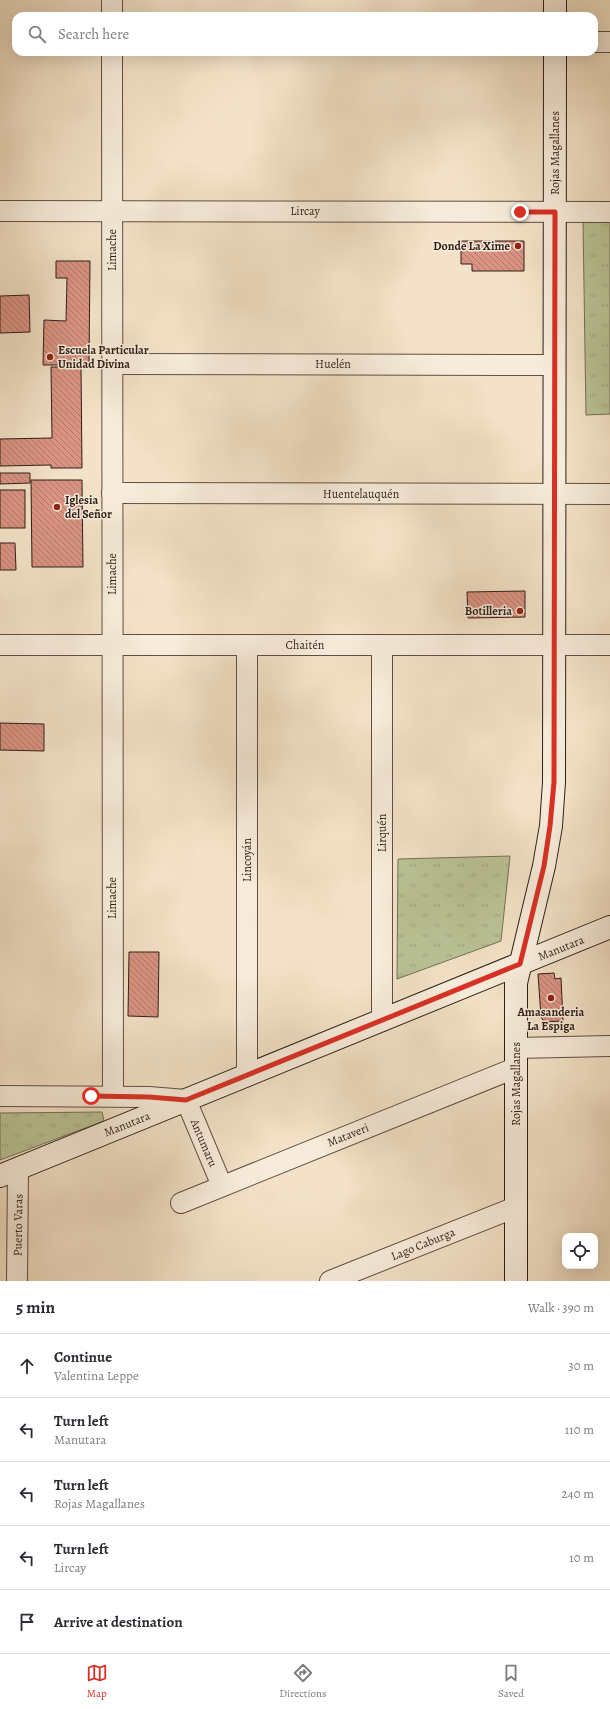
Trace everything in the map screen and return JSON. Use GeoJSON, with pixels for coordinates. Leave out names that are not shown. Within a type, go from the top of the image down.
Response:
{"type":"FeatureCollection","features":[{"type":"Feature","properties":{"kind":"main road"},"geometry":{"type":"LineString","coordinates":[[554,0],[554,12]]}},
{"type":"Feature","properties":{"kind":"main road","name":"Rojas Magallanes"},"geometry":{"type":"LineString","coordinates":[[516,1281],[516,983],[544,866],[550,826],[554,782],[555,56]]}},
{"type":"Feature","properties":{"kind":"main road","name":"Manutara"},"geometry":{"type":"LineString","coordinates":[[9,1172],[610,927]]}},
{"type":"Feature","properties":{"kind":"street"},"geometry":{"type":"LineString","coordinates":[[112,0],[112,12]]}},
{"type":"Feature","properties":{"kind":"street"},"geometry":{"type":"LineString","coordinates":[[598,42],[610,42]]}},
{"type":"Feature","properties":{"kind":"street","name":"Limache"},"geometry":{"type":"LineString","coordinates":[[112,56],[113,1096]]}},
{"type":"Feature","properties":{"kind":"street","name":"Lircay"},"geometry":{"type":"LineString","coordinates":[[0,211],[610,212]]}},
{"type":"Feature","properties":{"kind":"street","name":"Huelén"},"geometry":{"type":"LineString","coordinates":[[112,364],[555,365]]}},
{"type":"Feature","properties":{"kind":"street","name":"Huentelauquén"},"geometry":{"type":"LineString","coordinates":[[112,493],[610,494]]}},
{"type":"Feature","properties":{"kind":"street","name":"Chaitén"},"geometry":{"type":"LineString","coordinates":[[0,645],[610,645]]}},
{"type":"Feature","properties":{"kind":"street","name":"Lincoyán"},"geometry":{"type":"LineString","coordinates":[[247,645],[247,1076]]}},
{"type":"Feature","properties":{"kind":"street","name":"Lirquén"},"geometry":{"type":"LineString","coordinates":[[382,645],[382,1020]]}},
{"type":"Feature","properties":{"kind":"street"},"geometry":{"type":"LineString","coordinates":[[515,1058],[610,1046]]}},
{"type":"Feature","properties":{"kind":"street","name":"Mataveri"},"geometry":{"type":"LineString","coordinates":[[181,1203],[515,1058]]}},
{"type":"Feature","properties":{"kind":"street"},"geometry":{"type":"LineString","coordinates":[[0,1096],[113,1096],[186,1100]]}},
{"type":"Feature","properties":{"kind":"street","name":"Antumaru"},"geometry":{"type":"LineString","coordinates":[[186,1100],[222,1186]]}},
{"type":"Feature","properties":{"kind":"street","name":"Puerto Varas"},"geometry":{"type":"LineString","coordinates":[[9,1172],[17,1281]]}},
{"type":"Feature","properties":{"kind":"street","name":"Lago Caburga"},"geometry":{"type":"LineString","coordinates":[[330,1281],[516,1207]]}},
{"type":"Feature","properties":{"kind":"green space"},"geometry":{"type":"Polygon","coordinates":[[[583,222],[610,222],[610,414],[586,415],[583,222]]]}},
{"type":"Feature","properties":{"kind":"green space"},"geometry":{"type":"Polygon","coordinates":[[[510,856],[501,941],[397,979],[398,859],[510,856]]]}},
{"type":"Feature","properties":{"kind":"green space"},"geometry":{"type":"Polygon","coordinates":[[[102,1112],[104,1121],[0,1160],[0,1113],[102,1112]]]}},
{"type":"Feature","properties":{"kind":"building"},"geometry":{"type":"Polygon","coordinates":[[[461,241],[524,241],[524,271],[472,271],[472,264],[461,264],[461,241]]]}},
{"type":"Feature","properties":{"kind":"building"},"geometry":{"type":"Polygon","coordinates":[[[56,261],[90,261],[89,365],[43,365],[44,320],[66,321],[67,278],[56,278],[56,261]]]}},
{"type":"Feature","properties":{"kind":"building"},"geometry":{"type":"Polygon","coordinates":[[[29,295],[30,332],[0,333],[0,296],[29,295]]]}},
{"type":"Feature","properties":{"kind":"building"},"geometry":{"type":"Polygon","coordinates":[[[51,367],[81,367],[82,468],[51,468],[51,465],[0,466],[0,439],[52,438],[51,367]]]}},
{"type":"Feature","properties":{"kind":"building"},"geometry":{"type":"Polygon","coordinates":[[[0,473],[30,473],[30,483],[0,484],[0,473]]]}},
{"type":"Feature","properties":{"kind":"building","name":"Iglesia del Señor"},"geometry":{"type":"Polygon","coordinates":[[[31,480],[82,480],[83,567],[32,567],[31,480]]]}},
{"type":"Feature","properties":{"kind":"building"},"geometry":{"type":"Polygon","coordinates":[[[0,490],[25,490],[25,528],[0,528],[0,490]]]}},
{"type":"Feature","properties":{"kind":"building"},"geometry":{"type":"Polygon","coordinates":[[[0,543],[15,543],[16,570],[0,570],[0,543]]]}},
{"type":"Feature","properties":{"kind":"building"},"geometry":{"type":"Polygon","coordinates":[[[525,591],[525,617],[468,618],[467,592],[525,591]]]}},
{"type":"Feature","properties":{"kind":"building"},"geometry":{"type":"Polygon","coordinates":[[[0,723],[44,724],[44,751],[0,750],[0,723]]]}},
{"type":"Feature","properties":{"kind":"building"},"geometry":{"type":"Polygon","coordinates":[[[129,952],[159,952],[158,1017],[128,1016],[129,952]]]}},
{"type":"Feature","properties":{"kind":"building","name":"Amasanderia La Espiga"},"geometry":{"type":"Polygon","coordinates":[[[554,973],[555,979],[561,978],[563,1021],[544,1022],[541,1017],[538,974],[554,973]]]}},
{"type":"Feature","properties":{"kind":"place","name":"Donde La Xime"},"geometry":{"type":"Point","coordinates":[518,246]}},
{"type":"Feature","properties":{"kind":"place","name":"Escuela Particular Unidad Divina"},"geometry":{"type":"Point","coordinates":[50,357]}},
{"type":"Feature","properties":{"kind":"place","name":"Iglesia del Señor"},"geometry":{"type":"Point","coordinates":[57,507]}},
{"type":"Feature","properties":{"kind":"place","name":"Botilleria"},"geometry":{"type":"Point","coordinates":[520,611]}},
{"type":"Feature","properties":{"kind":"place","name":"Amasanderia La Espiga"},"geometry":{"type":"Point","coordinates":[551,998]}},
{"type":"Feature","properties":{"kind":"route"},"geometry":{"type":"LineString","coordinates":[[91,1096],[149,1097],[186,1100],[520,964],[544,866],[553,804],[555,494],[555,212],[520,212]]}}]}
